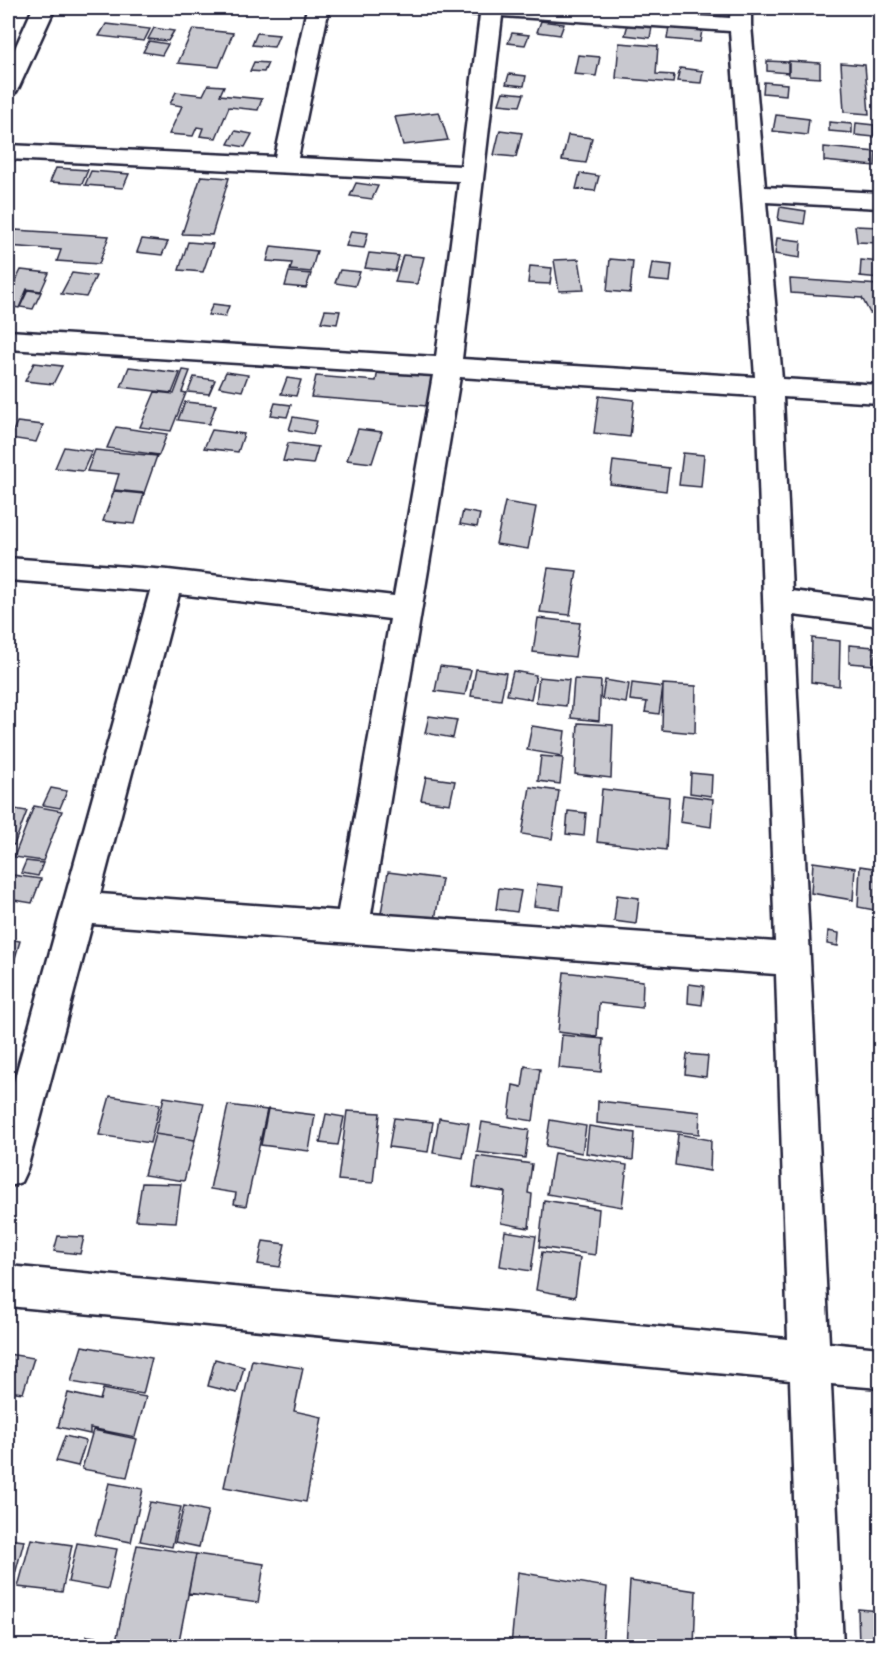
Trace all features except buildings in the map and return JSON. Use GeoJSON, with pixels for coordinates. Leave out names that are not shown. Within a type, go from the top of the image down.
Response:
{"type":"FeatureCollection","features":[{"type":"Feature","properties":{"kind":"street"},"geometry":{"type":"LineString","coordinates":[[8,87],[44,8]]}},
{"type":"Feature","properties":{"kind":"street"},"geometry":{"type":"LineString","coordinates":[[285,165],[318,8]]}},
{"type":"Feature","properties":{"kind":"street"},"geometry":{"type":"LineString","coordinates":[[352,927],[448,368],[473,174],[482,8],[740,16],[769,387],[821,1647]]}},
{"type":"Feature","properties":{"kind":"street"},"geometry":{"type":"LineString","coordinates":[[8,152],[473,174]]}},
{"type":"Feature","properties":{"kind":"street"},"geometry":{"type":"LineString","coordinates":[[753,194],[880,200]]}},
{"type":"Feature","properties":{"kind":"street"},"geometry":{"type":"LineString","coordinates":[[8,340],[880,394]]}},
{"type":"Feature","properties":{"kind":"street"},"geometry":{"type":"LineString","coordinates":[[8,569],[168,581],[407,609]]}},
{"type":"Feature","properties":{"kind":"street"},"geometry":{"type":"LineString","coordinates":[[8,1169],[168,581]]}},
{"type":"Feature","properties":{"kind":"street"},"geometry":{"type":"LineString","coordinates":[[778,602],[880,614]]}},
{"type":"Feature","properties":{"kind":"street"},"geometry":{"type":"LineString","coordinates":[[78,908],[793,959]]}},
{"type":"Feature","properties":{"kind":"street"},"geometry":{"type":"LineString","coordinates":[[8,1286],[880,1368]]}}]}
